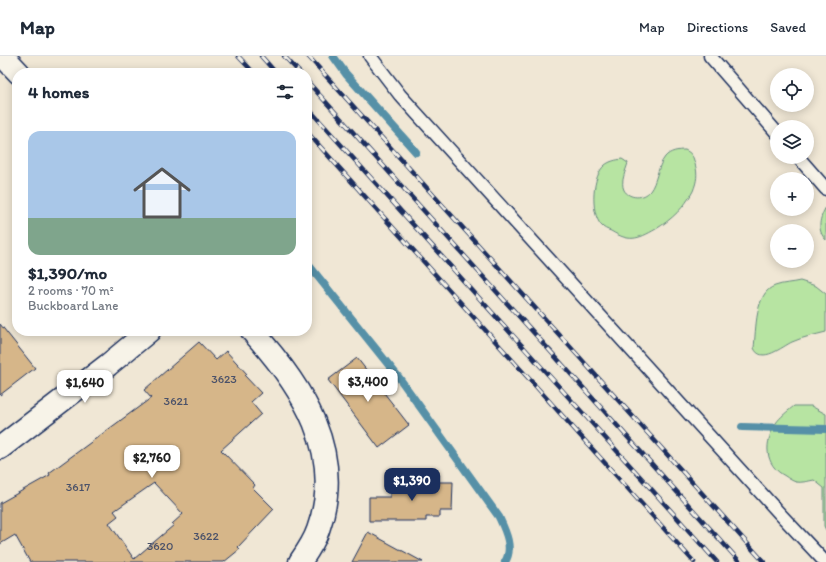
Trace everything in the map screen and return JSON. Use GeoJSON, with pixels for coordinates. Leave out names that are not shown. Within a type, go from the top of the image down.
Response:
{"type":"FeatureCollection","features":[{"type":"Feature","properties":{"kind":"street"},"geometry":{"type":"LineString","coordinates":[[3,56],[14,68]]}},
{"type":"Feature","properties":{"kind":"street"},"geometry":{"type":"LineString","coordinates":[[0,448],[108,365],[143,336]]}},
{"type":"Feature","properties":{"kind":"street"},"geometry":{"type":"LineString","coordinates":[[256,336],[280,364],[302,397],[319,433],[324,453],[326,491],[322,514],[318,530],[311,545],[300,562]]}},
{"type":"Feature","properties":{"kind":"lane"},"geometry":{"type":"LineString","coordinates":[[370,56],[400,95],[774,508],[825,562]]}},
{"type":"Feature","properties":{"kind":"lane"},"geometry":{"type":"LineString","coordinates":[[710,56],[770,125]]}},
{"type":"Feature","properties":{"kind":"lane"},"geometry":{"type":"LineString","coordinates":[[804,164],[826,189]]}},
{"type":"Feature","properties":{"kind":"green space"},"geometry":{"type":"Polygon","coordinates":[[[685,150],[691,154],[694,159],[697,174],[693,191],[682,208],[662,225],[643,236],[633,238],[623,237],[602,226],[597,219],[595,212],[594,194],[597,177],[605,165],[622,159],[628,163],[623,180],[624,190],[629,195],[640,197],[650,191],[660,165],[665,157],[672,152],[685,150]]]}},
{"type":"Feature","properties":{"kind":"green space"},"geometry":{"type":"Polygon","coordinates":[[[826,207],[826,240],[821,232],[820,224],[826,207]]]}},
{"type":"Feature","properties":{"kind":"green space"},"geometry":{"type":"Polygon","coordinates":[[[800,281],[816,286],[826,294],[826,332],[796,340],[767,355],[757,353],[754,348],[756,322],[760,304],[764,296],[768,290],[775,286],[800,281]]]}},
{"type":"Feature","properties":{"kind":"green space"},"geometry":{"type":"Polygon","coordinates":[[[794,406],[811,406],[826,414],[826,530],[824,526],[824,488],[814,480],[796,482],[778,471],[773,466],[768,452],[769,438],[772,430],[776,423],[794,406]]]}},
{"type":"Feature","properties":{"kind":"building"},"geometry":{"type":"Polygon","coordinates":[[[0,324],[35,368],[0,395],[0,324]]]}},
{"type":"Feature","properties":{"kind":"building"},"geometry":{"type":"Polygon","coordinates":[[[199,342],[216,360],[226,351],[247,374],[245,376],[261,393],[251,402],[261,414],[221,450],[255,485],[253,488],[274,509],[238,547],[240,549],[224,562],[30,562],[15,535],[0,544],[0,503],[50,475],[49,473],[151,398],[144,390],[199,342]],[[154,483],[114,511],[118,516],[109,523],[134,559],[174,525],[172,524],[183,514],[154,483]]]}},
{"type":"Feature","properties":{"kind":"building"},"geometry":{"type":"Polygon","coordinates":[[[357,358],[409,425],[379,448],[328,380],[357,358]]]}},
{"type":"Feature","properties":{"kind":"building"},"geometry":{"type":"Polygon","coordinates":[[[390,482],[453,482],[452,511],[440,511],[440,517],[426,517],[426,521],[369,521],[369,497],[390,497],[390,482]]]}},
{"type":"Feature","properties":{"kind":"building"},"geometry":{"type":"Polygon","coordinates":[[[368,532],[423,562],[352,562],[368,532]]]}},
{"type":"Feature","properties":{"kind":"waterway"},"geometry":{"type":"LineString","coordinates":[[333,56],[346,74],[416,152]]}},
{"type":"Feature","properties":{"kind":"waterway"},"geometry":{"type":"LineString","coordinates":[[312,269],[400,379],[499,517],[506,533],[509,545],[508,557],[505,562]]}},
{"type":"Feature","properties":{"kind":"waterway"},"geometry":{"type":"LineString","coordinates":[[742,427],[826,429]]}},
{"type":"Feature","properties":{"kind":"railway"},"geometry":{"type":"LineString","coordinates":[[238,56],[249,68]]}},
{"type":"Feature","properties":{"kind":"railway"},"geometry":{"type":"LineString","coordinates":[[261,56],[272,68]]}},
{"type":"Feature","properties":{"kind":"railway"},"geometry":{"type":"LineString","coordinates":[[284,56],[295,68]]}},
{"type":"Feature","properties":{"kind":"railway"},"geometry":{"type":"LineString","coordinates":[[308,56],[764,562]]}},
{"type":"Feature","properties":{"kind":"railway"},"geometry":{"type":"LineString","coordinates":[[312,87],[740,562]]}},
{"type":"Feature","properties":{"kind":"railway"},"geometry":{"type":"LineString","coordinates":[[312,113],[717,562]]}},
{"type":"Feature","properties":{"kind":"railway"},"geometry":{"type":"LineString","coordinates":[[312,138],[694,562]]}}]}
